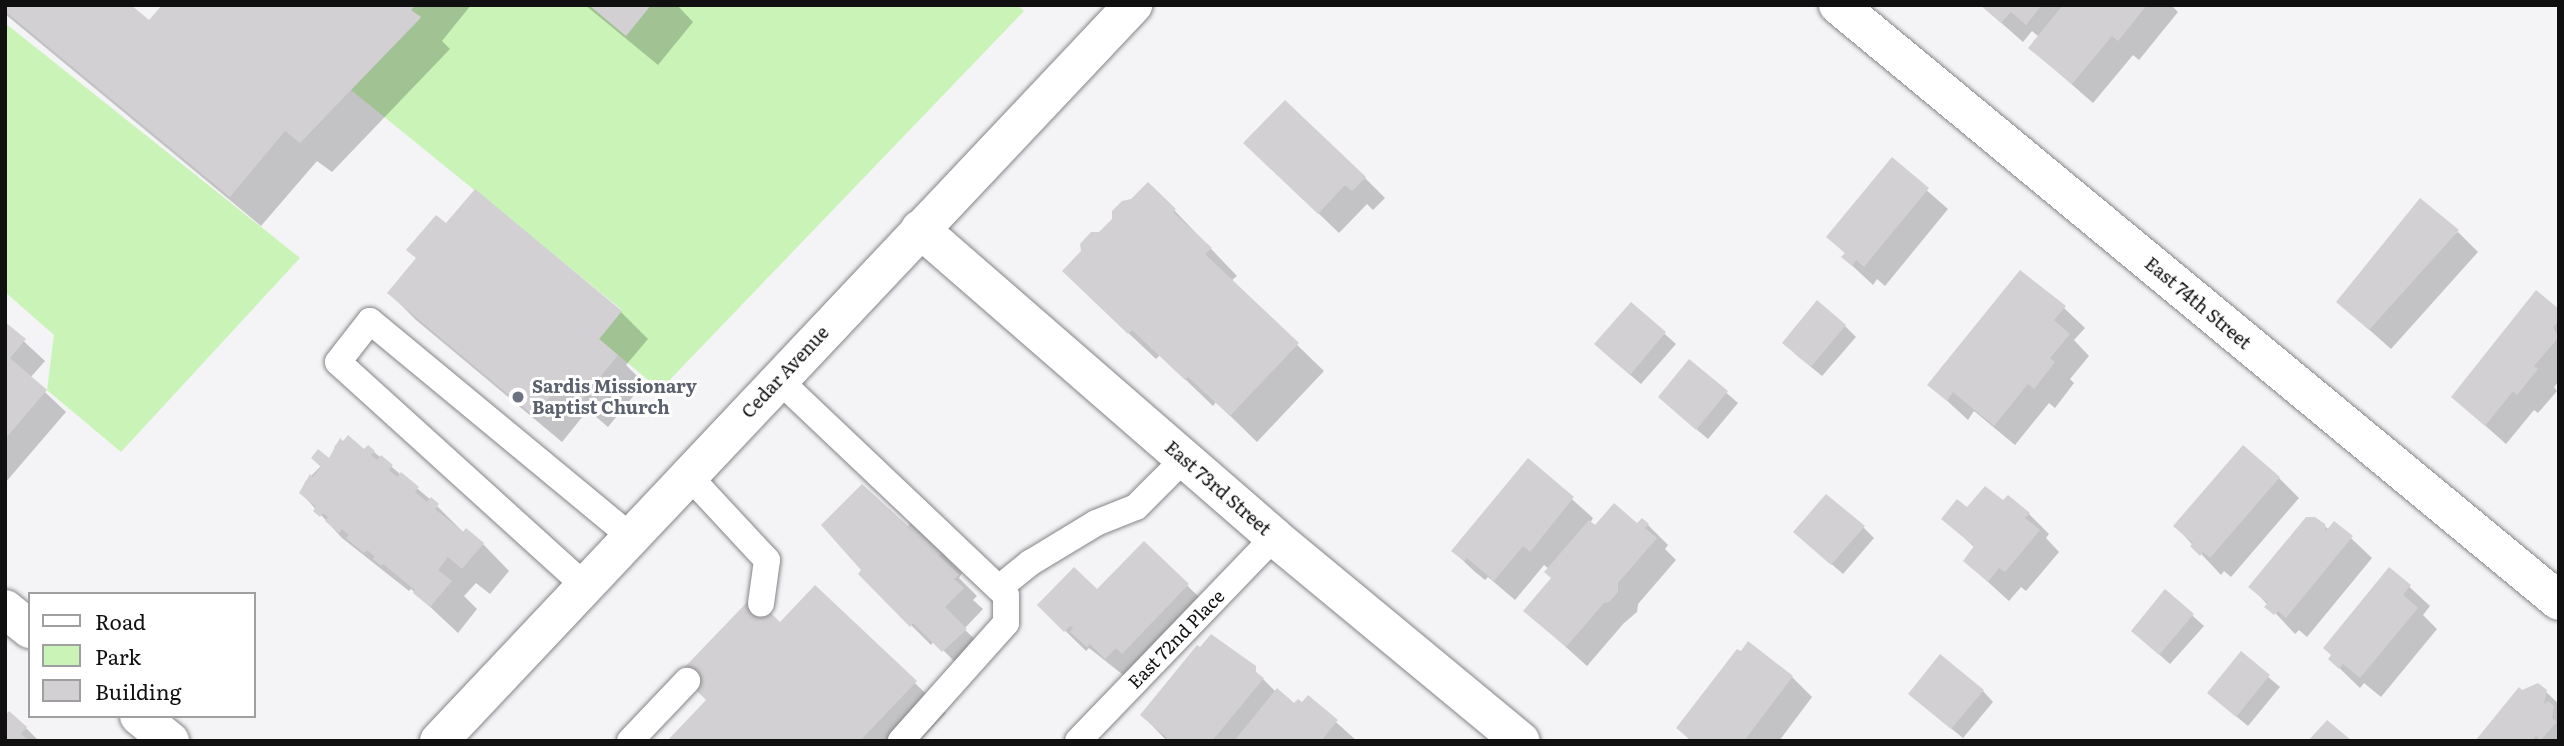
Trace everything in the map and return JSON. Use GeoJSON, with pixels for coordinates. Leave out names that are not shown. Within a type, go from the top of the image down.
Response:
{"type":"FeatureCollection","features":[{"type":"Feature","properties":{"kind":"street","name":"Cedar Avenue"},"geometry":{"type":"LineString","coordinates":[[449,737],[688,475],[1133,5]]}},
{"type":"Feature","properties":{"kind":"street","name":"East 74th Street"},"geometry":{"type":"LineString","coordinates":[[1838,5],[2559,601]]}},
{"type":"Feature","properties":{"kind":"street","name":"East 73rd Street"},"geometry":{"type":"LineString","coordinates":[[920,229],[1274,537],[1521,741]]}},
{"type":"Feature","properties":{"kind":"street"},"geometry":{"type":"LineString","coordinates":[[5,609],[28,627]]}},
{"type":"Feature","properties":{"kind":"street"},"geometry":{"type":"LineString","coordinates":[[141,718],[170,741]]}},
{"type":"Feature","properties":{"kind":"lane"},"geometry":{"type":"LineString","coordinates":[[585,586],[338,362],[370,321],[631,537]]}},
{"type":"Feature","properties":{"kind":"lane"},"geometry":{"type":"LineString","coordinates":[[778,379],[1006,595],[1006,623],[901,741]]}},
{"type":"Feature","properties":{"kind":"lane"},"geometry":{"type":"LineString","coordinates":[[999,588],[1030,563],[1096,523],[1136,507],[1184,459]]}},
{"type":"Feature","properties":{"kind":"lane"},"geometry":{"type":"LineString","coordinates":[[688,475],[767,560],[761,604]]}},
{"type":"Feature","properties":{"kind":"lane","name":"East 72nd Place"},"geometry":{"type":"LineString","coordinates":[[1078,741],[1274,537]]}},
{"type":"Feature","properties":{"kind":"lane"},"geometry":{"type":"LineString","coordinates":[[630,741],[687,681]]}},
{"type":"Feature","properties":{"kind":"green space"},"geometry":{"type":"Polygon","coordinates":[[[415,5],[589,5],[626,36],[651,5],[1018,5],[1024,11],[660,390],[599,339],[622,310],[351,90],[421,18],[411,10],[415,5]]]}},
{"type":"Feature","properties":{"kind":"green space"},"geometry":{"type":"Polygon","coordinates":[[[5,23],[300,258],[121,452],[47,390],[54,335],[5,292],[5,23]]]}},
{"type":"Feature","properties":{"kind":"building"},"geometry":{"type":"Polygon","coordinates":[[[5,5],[131,5],[149,20],[162,5],[415,5],[411,10],[421,17],[300,143],[285,131],[230,197],[5,11],[5,5]]]}},
{"type":"Feature","properties":{"kind":"building"},"geometry":{"type":"Polygon","coordinates":[[[589,5],[651,5],[626,36],[589,5]]]}},
{"type":"Feature","properties":{"kind":"building"},"geometry":{"type":"Polygon","coordinates":[[[1980,5],[2042,5],[2026,25],[2011,12],[2001,23],[1980,5]]]}},
{"type":"Feature","properties":{"kind":"building"},"geometry":{"type":"Polygon","coordinates":[[[2063,5],[2147,5],[2118,41],[2112,36],[2072,84],[2028,48],[2063,5]]]}},
{"type":"Feature","properties":{"kind":"building"},"geometry":{"type":"Polygon","coordinates":[[[1285,100],[1366,177],[1352,191],[1345,185],[1318,214],[1243,143],[1285,100]]]}},
{"type":"Feature","properties":{"kind":"building"},"geometry":{"type":"Polygon","coordinates":[[[1892,157],[1929,188],[1864,267],[1856,260],[1852,266],[1841,257],[1845,253],[1826,237],[1892,157]]]}},
{"type":"Feature","properties":{"kind":"building"},"geometry":{"type":"Polygon","coordinates":[[[1148,182],[1176,209],[1173,212],[1212,248],[1205,254],[1299,343],[1230,416],[1188,377],[1185,380],[1132,330],[1128,334],[1062,271],[1081,251],[1080,244],[1091,232],[1099,232],[1112,219],[1112,211],[1122,201],[1131,199],[1148,182]]]}},
{"type":"Feature","properties":{"kind":"building"},"geometry":{"type":"Polygon","coordinates":[[[475,189],[622,311],[599,339],[618,355],[580,402],[560,385],[534,416],[387,293],[416,258],[406,250],[436,215],[446,223],[475,189]]]}},
{"type":"Feature","properties":{"kind":"building"},"geometry":{"type":"Polygon","coordinates":[[[2420,198],[2459,230],[2369,330],[2336,302],[2420,198]]]}},
{"type":"Feature","properties":{"kind":"building"},"geometry":{"type":"Polygon","coordinates":[[[2020,270],[2066,306],[2054,320],[2070,334],[2050,358],[2055,362],[2034,389],[2028,384],[1994,426],[1953,392],[1947,401],[1927,385],[2020,270]]]}},
{"type":"Feature","properties":{"kind":"building"},"geometry":{"type":"Polygon","coordinates":[[[2536,290],[2559,309],[2559,321],[2553,327],[2559,337],[2534,366],[2538,369],[2517,395],[2513,391],[2485,426],[2451,397],[2536,290]]]}},
{"type":"Feature","properties":{"kind":"building"},"geometry":{"type":"Polygon","coordinates":[[[1817,300],[1846,325],[1811,367],[1782,343],[1817,300]]]}},
{"type":"Feature","properties":{"kind":"building"},"geometry":{"type":"Polygon","coordinates":[[[1631,302],[1666,332],[1630,375],[1594,344],[1631,302]]]}},
{"type":"Feature","properties":{"kind":"building"},"geometry":{"type":"Polygon","coordinates":[[[5,322],[26,339],[10,358],[47,390],[5,439],[5,322]]]}},
{"type":"Feature","properties":{"kind":"building"},"geometry":{"type":"Polygon","coordinates":[[[1689,359],[1728,391],[1696,430],[1658,397],[1689,359]]]}},
{"type":"Feature","properties":{"kind":"building"},"geometry":{"type":"Polygon","coordinates":[[[348,435],[364,449],[368,445],[375,451],[371,455],[377,460],[381,455],[393,465],[389,470],[397,477],[401,472],[419,487],[415,492],[427,502],[431,497],[439,504],[435,509],[463,532],[466,528],[484,543],[462,569],[448,557],[438,570],[452,581],[430,607],[413,593],[415,590],[373,559],[375,557],[367,550],[364,553],[346,538],[349,535],[342,529],[339,533],[325,521],[328,517],[323,513],[320,517],[313,511],[316,507],[299,493],[310,474],[313,477],[321,467],[311,458],[318,449],[329,458],[340,438],[343,441],[348,435]]]}},
{"type":"Feature","properties":{"kind":"building"},"geometry":{"type":"Polygon","coordinates":[[[2243,445],[2280,477],[2210,558],[2203,552],[2200,556],[2190,546],[2193,543],[2173,526],[2243,445]]]}},
{"type":"Feature","properties":{"kind":"building"},"geometry":{"type":"Polygon","coordinates":[[[1528,458],[1574,497],[1530,552],[1523,546],[1494,581],[1467,558],[1464,561],[1451,551],[1528,458]]]}},
{"type":"Feature","properties":{"kind":"building"},"geometry":{"type":"Polygon","coordinates":[[[862,484],[908,526],[912,520],[943,551],[939,556],[959,575],[954,579],[964,588],[945,607],[967,629],[942,652],[913,623],[910,627],[858,574],[861,570],[821,525],[862,484]]]}},
{"type":"Feature","properties":{"kind":"building"},"geometry":{"type":"Polygon","coordinates":[[[1985,486],[2003,500],[2008,495],[2030,513],[2025,518],[2040,530],[2005,572],[1999,568],[1988,582],[1963,561],[1974,546],[1941,519],[1957,499],[1967,507],[1985,486]]]}},
{"type":"Feature","properties":{"kind":"building"},"geometry":{"type":"Polygon","coordinates":[[[1826,494],[1865,526],[1831,565],[1793,532],[1826,494]]]}},
{"type":"Feature","properties":{"kind":"building"},"geometry":{"type":"Polygon","coordinates":[[[1614,503],[1637,523],[1642,518],[1649,524],[1645,528],[1657,538],[1618,583],[1618,592],[1609,602],[1604,603],[1566,647],[1523,611],[1551,578],[1544,572],[1589,520],[1595,525],[1614,503]]]}},
{"type":"Feature","properties":{"kind":"building"},"geometry":{"type":"Polygon","coordinates":[[[2306,517],[2315,517],[2325,524],[2326,531],[2334,521],[2353,536],[2286,618],[2278,611],[2274,615],[2264,607],[2268,603],[2248,587],[2306,517]]]}},
{"type":"Feature","properties":{"kind":"building"},"geometry":{"type":"Polygon","coordinates":[[[1144,541],[1189,584],[1122,654],[1116,648],[1105,659],[1090,644],[1087,647],[1070,632],[1073,628],[1070,626],[1064,632],[1037,605],[1074,567],[1097,589],[1144,541]]]}},
{"type":"Feature","properties":{"kind":"building"},"geometry":{"type":"Polygon","coordinates":[[[2389,567],[2411,585],[2403,595],[2418,608],[2360,678],[2343,664],[2339,669],[2328,659],[2331,655],[2323,648],[2389,567]]]}},
{"type":"Feature","properties":{"kind":"building"},"geometry":{"type":"Polygon","coordinates":[[[815,585],[917,681],[860,741],[667,741],[706,700],[679,673],[753,596],[780,622],[815,585]]]}},
{"type":"Feature","properties":{"kind":"building"},"geometry":{"type":"Polygon","coordinates":[[[2165,589],[2194,614],[2159,655],[2131,631],[2165,589]]]}},
{"type":"Feature","properties":{"kind":"building"},"geometry":{"type":"Polygon","coordinates":[[[1211,634],[1256,666],[1256,672],[1264,678],[1212,741],[1165,741],[1167,738],[1140,715],[1197,645],[1200,647],[1211,634]]]}},
{"type":"Feature","properties":{"kind":"building"},"geometry":{"type":"Polygon","coordinates":[[[1748,641],[1793,676],[1744,741],[1692,741],[1676,728],[1737,649],[1741,651],[1748,641]]]}},
{"type":"Feature","properties":{"kind":"building"},"geometry":{"type":"Polygon","coordinates":[[[2241,651],[2270,675],[2236,717],[2207,693],[2241,651]]]}},
{"type":"Feature","properties":{"kind":"building"},"geometry":{"type":"Polygon","coordinates":[[[1940,654],[1984,690],[1951,729],[1908,694],[1940,654]]]}},
{"type":"Feature","properties":{"kind":"building"},"geometry":{"type":"Polygon","coordinates":[[[2538,683],[2547,690],[2544,704],[2548,701],[2554,706],[2552,718],[2557,722],[2541,740],[2536,736],[2532,741],[2475,741],[2519,687],[2522,690],[2538,683]]]}},
{"type":"Feature","properties":{"kind":"building"},"geometry":{"type":"Polygon","coordinates":[[[1277,688],[1294,703],[1298,699],[1302,702],[1308,695],[1338,720],[1321,741],[1234,741],[1277,688]]]}},
{"type":"Feature","properties":{"kind":"building"},"geometry":{"type":"Polygon","coordinates":[[[9,711],[27,727],[21,734],[30,741],[5,741],[5,716],[9,711]]]}},
{"type":"Feature","properties":{"kind":"building"},"geometry":{"type":"Polygon","coordinates":[[[2327,720],[2352,741],[2308,741],[2327,720]]]}},
{"type":"Feature","properties":{"kind":"place","name":"Sardis Missionary Baptist Church"},"geometry":{"type":"Point","coordinates":[518,397]}}]}
